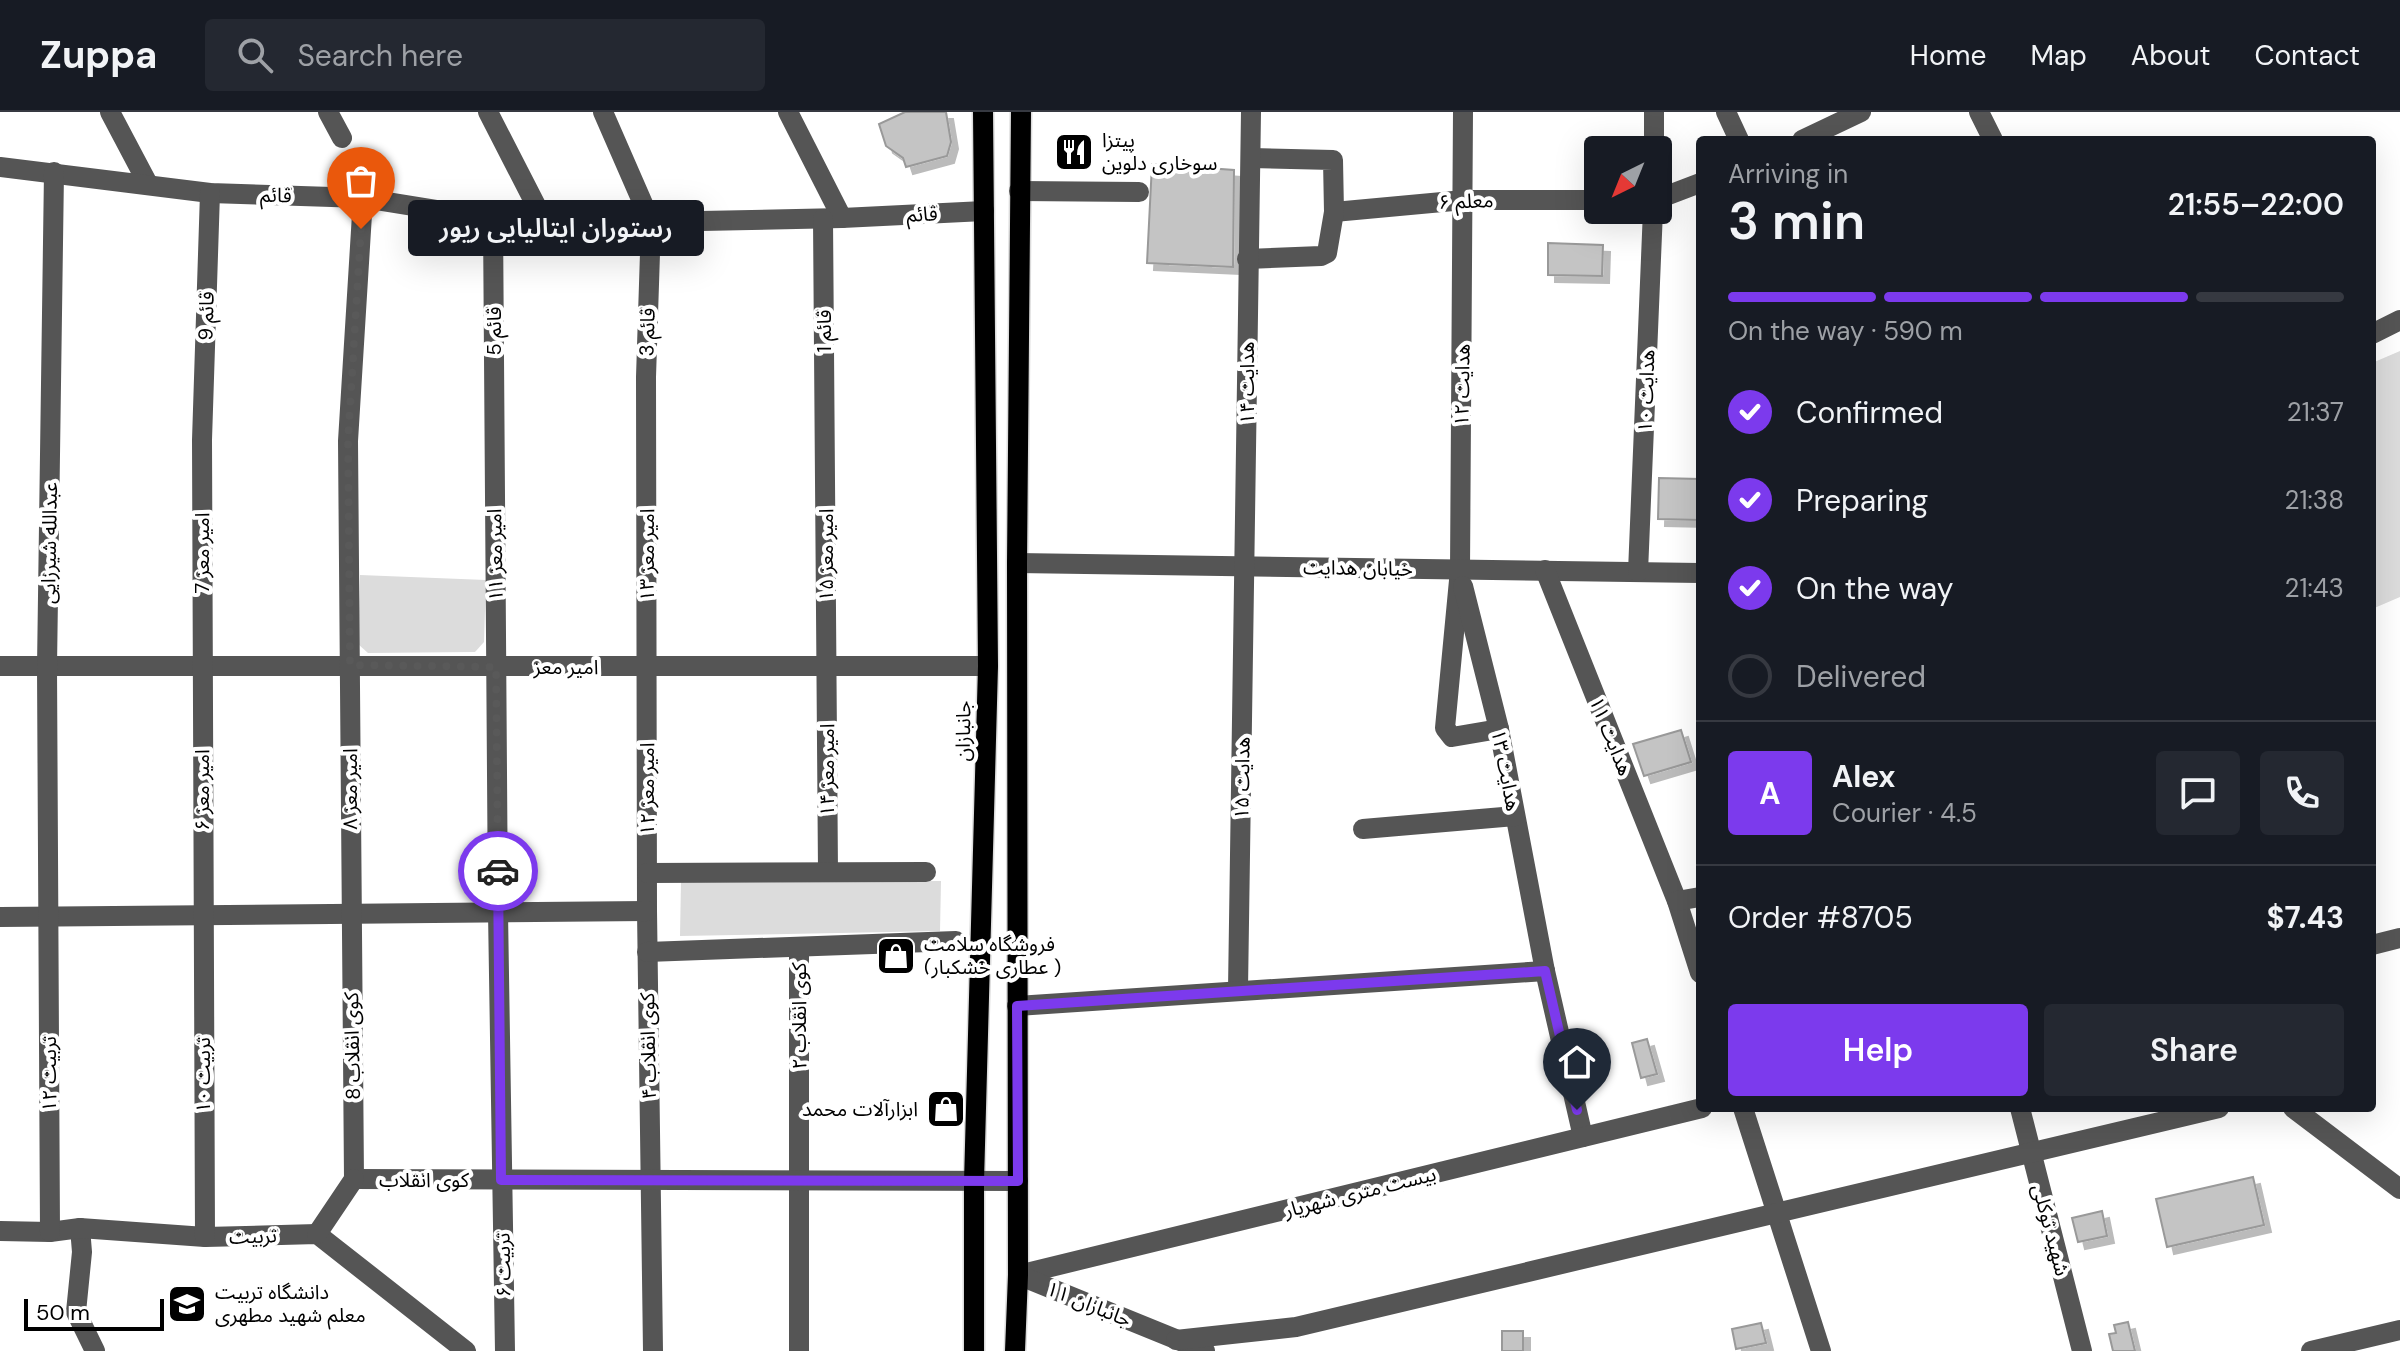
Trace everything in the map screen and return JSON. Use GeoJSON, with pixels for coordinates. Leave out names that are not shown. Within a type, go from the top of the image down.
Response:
{"type":"FeatureCollection","features":[{"type":"Feature","properties":{"kind":"main road","name":"جانبازان"},"geometry":{"type":"LineString","coordinates":[[974,1351],[974,1182],[988,666],[983,112]]}},
{"type":"Feature","properties":{"kind":"main road"},"geometry":{"type":"LineString","coordinates":[[1015,1351],[1018,1275],[1017,563],[1021,112]]}},
{"type":"Feature","properties":{"kind":"street"},"geometry":{"type":"LineString","coordinates":[[110,112],[148,184]]}},
{"type":"Feature","properties":{"kind":"street"},"geometry":{"type":"LineString","coordinates":[[328,112],[342,138]]}},
{"type":"Feature","properties":{"kind":"street"},"geometry":{"type":"LineString","coordinates":[[488,112],[544,221]]}},
{"type":"Feature","properties":{"kind":"street"},"geometry":{"type":"LineString","coordinates":[[603,112],[651,222]]}},
{"type":"Feature","properties":{"kind":"street"},"geometry":{"type":"LineString","coordinates":[[788,112],[832,218]]}},
{"type":"Feature","properties":{"kind":"street","name":"هدایت ۱۴"},"geometry":{"type":"LineString","coordinates":[[1246,566],[1251,112]]}},
{"type":"Feature","properties":{"kind":"street","name":"هدایت ۱۲"},"geometry":{"type":"LineString","coordinates":[[1460,570],[1463,112]]}},
{"type":"Feature","properties":{"kind":"street"},"geometry":{"type":"LineString","coordinates":[[1654,112],[1654,136]]}},
{"type":"Feature","properties":{"kind":"street"},"geometry":{"type":"LineString","coordinates":[[1726,112],[1737,136]]}},
{"type":"Feature","properties":{"kind":"street"},"geometry":{"type":"LineString","coordinates":[[1810,136],[1861,112]]}},
{"type":"Feature","properties":{"kind":"street"},"geometry":{"type":"LineString","coordinates":[[1979,112],[1991,136]]}},
{"type":"Feature","properties":{"kind":"street"},"geometry":{"type":"LineString","coordinates":[[1247,259],[1321,256],[1327,253],[1334,212],[1333,160],[1251,158]]}},
{"type":"Feature","properties":{"kind":"street","name":"قائم"},"geometry":{"type":"LineString","coordinates":[[0,167],[210,193],[363,198],[493,219],[651,222],[984,211]]}},
{"type":"Feature","properties":{"kind":"street","name":"عبدالله شیرزایی"},"geometry":{"type":"LineString","coordinates":[[48,915],[47,667],[54,172]]}},
{"type":"Feature","properties":{"kind":"street"},"geometry":{"type":"LineString","coordinates":[[1672,194],[1696,185]]}},
{"type":"Feature","properties":{"kind":"street"},"geometry":{"type":"LineString","coordinates":[[1019,191],[1139,192]]}},
{"type":"Feature","properties":{"kind":"street","name":"قائم 9"},"geometry":{"type":"LineString","coordinates":[[202,440],[210,193]]}},
{"type":"Feature","properties":{"kind":"street","name":"امیر معز ۸"},"geometry":{"type":"LineString","coordinates":[[351,913],[348,441],[363,198]]}},
{"type":"Feature","properties":{"kind":"street","name":"معلم ۶"},"geometry":{"type":"LineString","coordinates":[[1334,212],[1464,200],[1584,200]]}},
{"type":"Feature","properties":{"kind":"street","name":"قائم 1"},"geometry":{"type":"LineString","coordinates":[[825,443],[832,218]]}},
{"type":"Feature","properties":{"kind":"street","name":"قائم 5"},"geometry":{"type":"LineString","coordinates":[[493,219],[495,443]]}},
{"type":"Feature","properties":{"kind":"street","name":"قائم 3"},"geometry":{"type":"LineString","coordinates":[[646,443],[651,222]]}},
{"type":"Feature","properties":{"kind":"street","name":"هدایت ۱۰"},"geometry":{"type":"LineString","coordinates":[[1638,572],[1652,224]]}},
{"type":"Feature","properties":{"kind":"street"},"geometry":{"type":"LineString","coordinates":[[2376,332],[2400,320]]}},
{"type":"Feature","properties":{"kind":"street","name":"امیر معز 7"},"geometry":{"type":"LineString","coordinates":[[202,440],[202,667]]}},
{"type":"Feature","properties":{"kind":"street","name":"امیر معز ۱۱"},"geometry":{"type":"LineString","coordinates":[[495,443],[498,912]]}},
{"type":"Feature","properties":{"kind":"street","name":"امیر معز ۱۳"},"geometry":{"type":"LineString","coordinates":[[646,443],[648,667]]}},
{"type":"Feature","properties":{"kind":"street","name":"امیر معز ۱۵"},"geometry":{"type":"LineString","coordinates":[[825,443],[827,668]]}},
{"type":"Feature","properties":{"kind":"street","name":"خیابان هدایت"},"geometry":{"type":"LineString","coordinates":[[1017,563],[1696,573]]}},
{"type":"Feature","properties":{"kind":"street","name":"هدایت ۱۵"},"geometry":{"type":"LineString","coordinates":[[1238,990],[1246,566]]}},
{"type":"Feature","properties":{"kind":"street"},"geometry":{"type":"LineString","coordinates":[[1460,570],[1445,728],[1452,737],[1499,729]]}},
{"type":"Feature","properties":{"kind":"street","name":"هدایت ۱۳"},"geometry":{"type":"LineString","coordinates":[[1460,570],[1499,729],[1545,971],[1583,1137]]}},
{"type":"Feature","properties":{"kind":"street","name":"هدایت ۱۱"},"geometry":{"type":"LineString","coordinates":[[1545,570],[1677,901],[1696,960]]}},
{"type":"Feature","properties":{"kind":"street","name":"امیر معز"},"geometry":{"type":"LineString","coordinates":[[0,666],[988,666]]}},
{"type":"Feature","properties":{"kind":"street","name":"امیر معز ۶"},"geometry":{"type":"LineString","coordinates":[[202,667],[202,914]]}},
{"type":"Feature","properties":{"kind":"street","name":"امیر معز ۱۲"},"geometry":{"type":"LineString","coordinates":[[647,911],[648,667]]}},
{"type":"Feature","properties":{"kind":"street","name":"امیر معز ۱۴"},"geometry":{"type":"LineString","coordinates":[[827,668],[828,872]]}},
{"type":"Feature","properties":{"kind":"street"},"geometry":{"type":"LineString","coordinates":[[1363,829],[1515,816]]}},
{"type":"Feature","properties":{"kind":"street"},"geometry":{"type":"LineString","coordinates":[[647,873],[926,872]]}},
{"type":"Feature","properties":{"kind":"street"},"geometry":{"type":"LineString","coordinates":[[1677,901],[1696,898]]}},
{"type":"Feature","properties":{"kind":"street"},"geometry":{"type":"LineString","coordinates":[[0,917],[647,911]]}},
{"type":"Feature","properties":{"kind":"street","name":"کوی انقلاب ۴"},"geometry":{"type":"LineString","coordinates":[[647,911],[653,1351]]}},
{"type":"Feature","properties":{"kind":"street","name":"تربیت ۶"},"geometry":{"type":"LineString","coordinates":[[498,912],[505,1351]]}},
{"type":"Feature","properties":{"kind":"street","name":"کوی انقلاب 8"},"geometry":{"type":"LineString","coordinates":[[351,913],[354,1179]]}},
{"type":"Feature","properties":{"kind":"street","name":"تربیت ۱۰"},"geometry":{"type":"LineString","coordinates":[[202,914],[205,1237]]}},
{"type":"Feature","properties":{"kind":"street","name":"تربیت ۱۲"},"geometry":{"type":"LineString","coordinates":[[48,915],[50,1232]]}},
{"type":"Feature","properties":{"kind":"street"},"geometry":{"type":"LineString","coordinates":[[2376,944],[2400,938]]}},
{"type":"Feature","properties":{"kind":"street"},"geometry":{"type":"LineString","coordinates":[[647,952],[956,941]]}},
{"type":"Feature","properties":{"kind":"street","name":"کوی انقلاب ۲"},"geometry":{"type":"LineString","coordinates":[[799,947],[799,1351]]}},
{"type":"Feature","properties":{"kind":"street"},"geometry":{"type":"LineString","coordinates":[[1017,1006],[1545,971]]}},
{"type":"Feature","properties":{"kind":"street","name":"بیست متری شهریار"},"geometry":{"type":"LineString","coordinates":[[1018,1275],[1696,1109]]}},
{"type":"Feature","properties":{"kind":"street"},"geometry":{"type":"LineString","coordinates":[[1744,1112],[1821,1351]]}},
{"type":"Feature","properties":{"kind":"street","name":"شهید توکلی"},"geometry":{"type":"LineString","coordinates":[[2021,1112],[2082,1351]]}},
{"type":"Feature","properties":{"kind":"street"},"geometry":{"type":"LineString","coordinates":[[1176,1340],[1296,1327],[2202,1112]]}},
{"type":"Feature","properties":{"kind":"street"},"geometry":{"type":"LineString","coordinates":[[2298,1112],[2400,1189]]}},
{"type":"Feature","properties":{"kind":"street"},"geometry":{"type":"LineString","coordinates":[[354,1179],[317,1234],[466,1351]]}},
{"type":"Feature","properties":{"kind":"street","name":"کوی انقلاب"},"geometry":{"type":"LineString","coordinates":[[354,1179],[1018,1181]]}},
{"type":"Feature","properties":{"kind":"street"},"geometry":{"type":"LineString","coordinates":[[80,1228],[82,1252],[76,1312],[95,1351]]}},
{"type":"Feature","properties":{"kind":"street","name":"تربیت"},"geometry":{"type":"LineString","coordinates":[[0,1231],[50,1232],[80,1228],[205,1237],[317,1234]]}},
{"type":"Feature","properties":{"kind":"street","name":"جانبازان ۱۱"},"geometry":{"type":"LineString","coordinates":[[1018,1275],[1205,1351]]}},
{"type":"Feature","properties":{"kind":"street"},"geometry":{"type":"LineString","coordinates":[[2311,1351],[2400,1330]]}},
{"type":"Feature","properties":{"kind":"shaded area"},"geometry":{"type":"Polygon","coordinates":[[[2400,351],[2400,597],[2376,607],[2376,440],[2376,361],[2400,351]]]}},
{"type":"Feature","properties":{"kind":"shaded area"},"geometry":{"type":"Polygon","coordinates":[[[360,575],[486,580],[484,642],[475,652],[368,653],[358,644],[360,575]]]}},
{"type":"Feature","properties":{"kind":"shaded area"},"geometry":{"type":"Polygon","coordinates":[[[941,881],[940,931],[680,936],[681,882],[941,881]]]}},
{"type":"Feature","properties":{"kind":"building"},"geometry":{"type":"Polygon","coordinates":[[[905,112],[946,112],[951,142],[947,156],[906,167],[903,158],[886,146],[879,124],[905,112]]]}},
{"type":"Feature","properties":{"kind":"building"},"geometry":{"type":"Polygon","coordinates":[[[1152,164],[1234,170],[1233,267],[1147,263],[1152,164]]]}},
{"type":"Feature","properties":{"kind":"building"},"geometry":{"type":"Polygon","coordinates":[[[1548,243],[1603,245],[1602,276],[1548,275],[1548,243]]]}},
{"type":"Feature","properties":{"kind":"building"},"geometry":{"type":"Polygon","coordinates":[[[1659,478],[1696,479],[1696,520],[1658,519],[1659,478]]]}},
{"type":"Feature","properties":{"kind":"building"},"geometry":{"type":"Polygon","coordinates":[[[1681,730],[1691,762],[1644,776],[1633,744],[1681,730]]]}},
{"type":"Feature","properties":{"kind":"building"},"geometry":{"type":"Polygon","coordinates":[[[1647,1039],[1657,1074],[1641,1078],[1632,1043],[1647,1039]]]}},
{"type":"Feature","properties":{"kind":"building"},"geometry":{"type":"Polygon","coordinates":[[[2253,1177],[2264,1225],[2167,1247],[2156,1199],[2253,1177]]]}},
{"type":"Feature","properties":{"kind":"building"},"geometry":{"type":"Polygon","coordinates":[[[2102,1211],[2107,1236],[2078,1242],[2072,1218],[2102,1211]]]}},
{"type":"Feature","properties":{"kind":"building"},"geometry":{"type":"Polygon","coordinates":[[[2128,1322],[2135,1351],[2113,1351],[2109,1334],[2116,1333],[2114,1325],[2128,1322]]]}},
{"type":"Feature","properties":{"kind":"building"},"geometry":{"type":"Polygon","coordinates":[[[1761,1323],[1766,1343],[1736,1349],[1732,1329],[1761,1323]]]}},
{"type":"Feature","properties":{"kind":"building"},"geometry":{"type":"Polygon","coordinates":[[[1502,1331],[1523,1331],[1523,1351],[1502,1351],[1502,1331]]]}},
{"type":"Feature","properties":{"kind":"way so far"},"geometry":{"type":"LineString","coordinates":[[361,229],[348,441],[350,665],[496,667],[498,871]]}},
{"type":"Feature","properties":{"kind":"place","name":"پیتزا سوخاری دلوین"},"geometry":{"type":"Point","coordinates":[1074,152]}},
{"type":"Feature","properties":{"kind":"place","name":"رستوران ایتالیایی ریور"},"geometry":{"type":"Point","coordinates":[361,229]}},
{"type":"Feature","properties":{"kind":"place","name":"فروشگاه سلامت (عطاری خشکبار )"},"geometry":{"type":"Point","coordinates":[896,956]}},
{"type":"Feature","properties":{"kind":"place","name":"ابزارآلات محمد"},"geometry":{"type":"Point","coordinates":[946,1109]}},
{"type":"Feature","properties":{"kind":"place","name":"دانشگاه تربیت معلم شهید مطهری"},"geometry":{"type":"Point","coordinates":[187,1304]}},
{"type":"Feature","properties":{"kind":"route"},"geometry":{"type":"LineString","coordinates":[[498,871],[501,1180],[1018,1181],[1017,1006],[1238,990],[1545,971],[1577,1110]]}}]}
